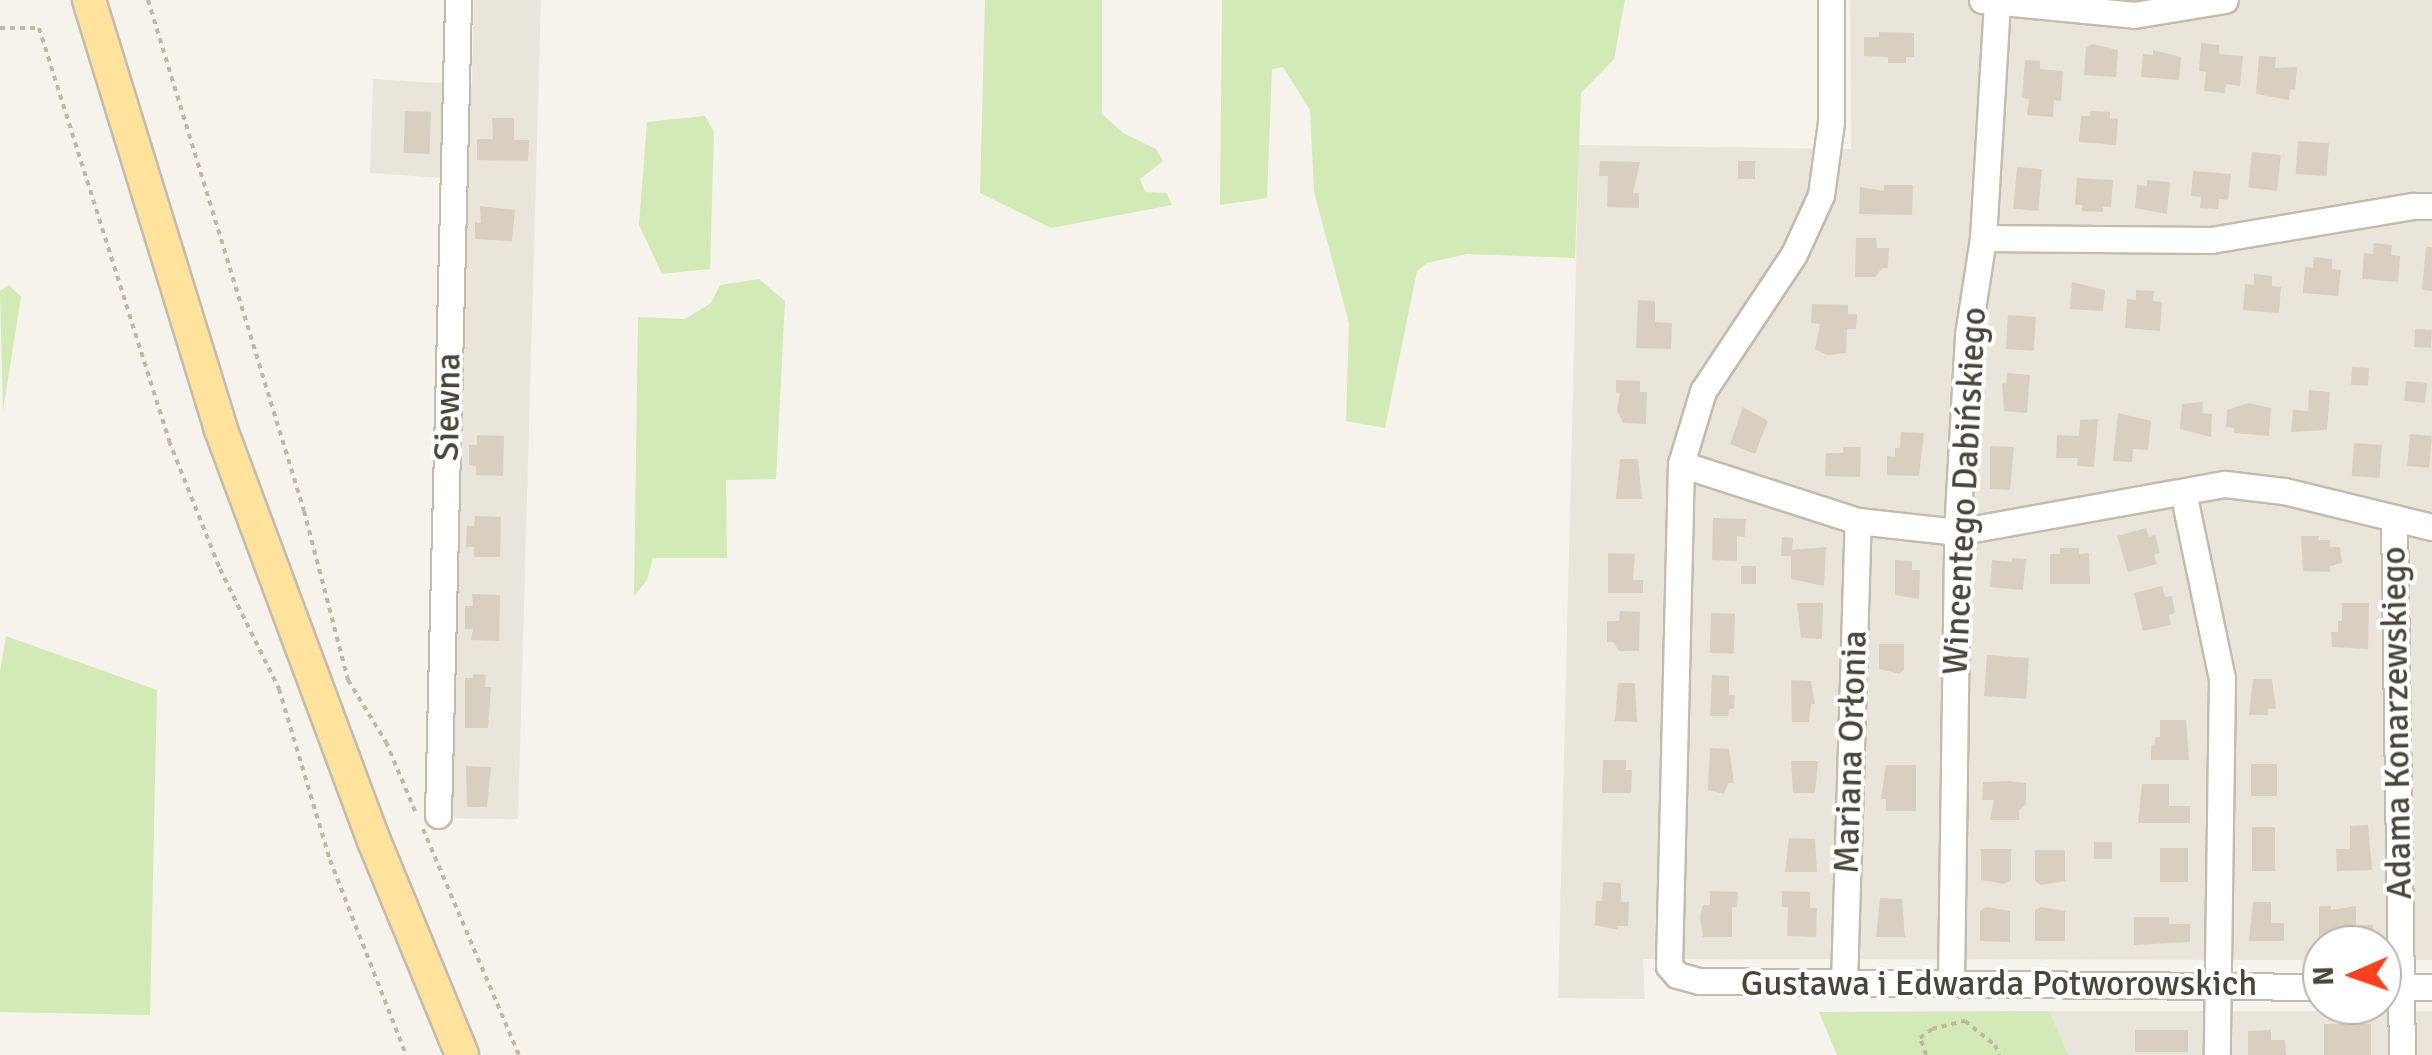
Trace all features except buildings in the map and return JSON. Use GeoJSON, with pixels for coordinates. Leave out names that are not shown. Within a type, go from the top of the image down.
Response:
{"type":"FeatureCollection","features":[{"type":"Feature","properties":{"kind":"main road"},"geometry":{"type":"LineString","coordinates":[[89,0],[220,427],[374,841],[462,1055]]}},
{"type":"Feature","properties":{"kind":"street","name":"Siewna"},"geometry":{"type":"LineString","coordinates":[[425,818],[458,0]]}},
{"type":"Feature","properties":{"kind":"street"},"geometry":{"type":"LineString","coordinates":[[1831,0],[1831,122],[1821,196],[1794,254],[1704,391],[1681,464],[1858,521],[1957,532],[2224,484],[2284,491],[2432,528]]}},
{"type":"Feature","properties":{"kind":"street"},"geometry":{"type":"LineString","coordinates":[[1982,0],[2134,15],[2225,0]]}},
{"type":"Feature","properties":{"kind":"street","name":"Wincentego Dabińskiego"},"geometry":{"type":"LineString","coordinates":[[1951,982],[1957,532],[1968,335],[1983,238],[1996,1]]}},
{"type":"Feature","properties":{"kind":"street"},"geometry":{"type":"LineString","coordinates":[[1983,238],[2211,240],[2432,206]]}},
{"type":"Feature","properties":{"kind":"street","name":"Gustawa i Edwarda Potworowskich"},"geometry":{"type":"LineString","coordinates":[[1681,464],[1667,951],[1669,966],[1677,975],[1700,982],[2302,986]]}},
{"type":"Feature","properties":{"kind":"street"},"geometry":{"type":"LineString","coordinates":[[2183,492],[2222,678],[2217,1055]]}},
{"type":"Feature","properties":{"kind":"street","name":"Adama Konarzewskiego"},"geometry":{"type":"LineString","coordinates":[[2391,925],[2394,518]]}},
{"type":"Feature","properties":{"kind":"street","name":"Mariana Orłonia"},"geometry":{"type":"LineString","coordinates":[[1844,982],[1858,521]]}},
{"type":"Feature","properties":{"kind":"street"},"geometry":{"type":"LineString","coordinates":[[2402,987],[2432,987]]}},
{"type":"Feature","properties":{"kind":"street","name":"Adama Konarzewskiego"},"geometry":{"type":"LineString","coordinates":[[2397,1025],[2402,1055]]}},
{"type":"Feature","properties":{"kind":"path"},"geometry":{"type":"LineString","coordinates":[[148,0],[304,512],[348,680],[425,818],[519,1055]]}},
{"type":"Feature","properties":{"kind":"path"},"geometry":{"type":"LineString","coordinates":[[0,28],[39,28],[169,441],[220,570],[278,689],[330,860],[406,1055]]}},
{"type":"Feature","properties":{"kind":"path"},"geometry":{"type":"LineString","coordinates":[[1926,1055],[1920,1038],[1932,1029],[1965,1022],[1995,1045],[1999,1055]]}},
{"type":"Feature","properties":{"kind":"shaded area"},"geometry":{"type":"Polygon","coordinates":[[[474,0],[541,0],[518,819],[428,818],[443,178],[370,173],[373,79],[472,85],[474,0]]]}},
{"type":"Feature","properties":{"kind":"shaded area"},"geometry":{"type":"Polygon","coordinates":[[[1850,0],[2432,0],[2432,960],[2402,960],[2402,925],[2302,925],[2302,960],[1643,959],[1645,999],[1558,998],[1579,145],[1851,149],[1850,0]]]}},
{"type":"Feature","properties":{"kind":"shaded area"},"geometry":{"type":"Polygon","coordinates":[[[2049,1011],[2302,1011],[2302,1025],[2402,1025],[2402,1011],[2432,1011],[2432,1055],[2049,1055],[2049,1011]]]}},
{"type":"Feature","properties":{"kind":"green space"},"geometry":{"type":"Polygon","coordinates":[[[985,0],[1102,0],[1102,114],[1123,133],[1156,149],[1163,161],[1140,179],[1145,192],[1167,193],[1172,205],[1051,228],[980,193],[985,0]]]}},
{"type":"Feature","properties":{"kind":"green space"},"geometry":{"type":"Polygon","coordinates":[[[1222,0],[1625,0],[1614,59],[1581,93],[1575,258],[1467,254],[1427,263],[1417,271],[1385,428],[1346,421],[1349,323],[1314,192],[1310,110],[1283,67],[1272,69],[1267,198],[1220,205],[1222,0]]]}},
{"type":"Feature","properties":{"kind":"green space"},"geometry":{"type":"Polygon","coordinates":[[[705,116],[714,132],[710,269],[662,274],[639,225],[647,122],[705,116]]]}},
{"type":"Feature","properties":{"kind":"green space"},"geometry":{"type":"Polygon","coordinates":[[[759,279],[785,301],[776,479],[726,480],[727,558],[653,558],[647,580],[634,596],[638,317],[685,319],[711,303],[720,285],[759,279]]]}},
{"type":"Feature","properties":{"kind":"green space"},"geometry":{"type":"Polygon","coordinates":[[[9,285],[21,297],[3,411],[0,291],[9,285]]]}},
{"type":"Feature","properties":{"kind":"green space"},"geometry":{"type":"Polygon","coordinates":[[[6,636],[157,690],[150,1015],[0,1012],[0,672],[6,636]]]}},
{"type":"Feature","properties":{"kind":"green space"},"geometry":{"type":"Polygon","coordinates":[[[2049,1011],[2068,1055],[1837,1055],[1819,1012],[2049,1011]]]}}]}
